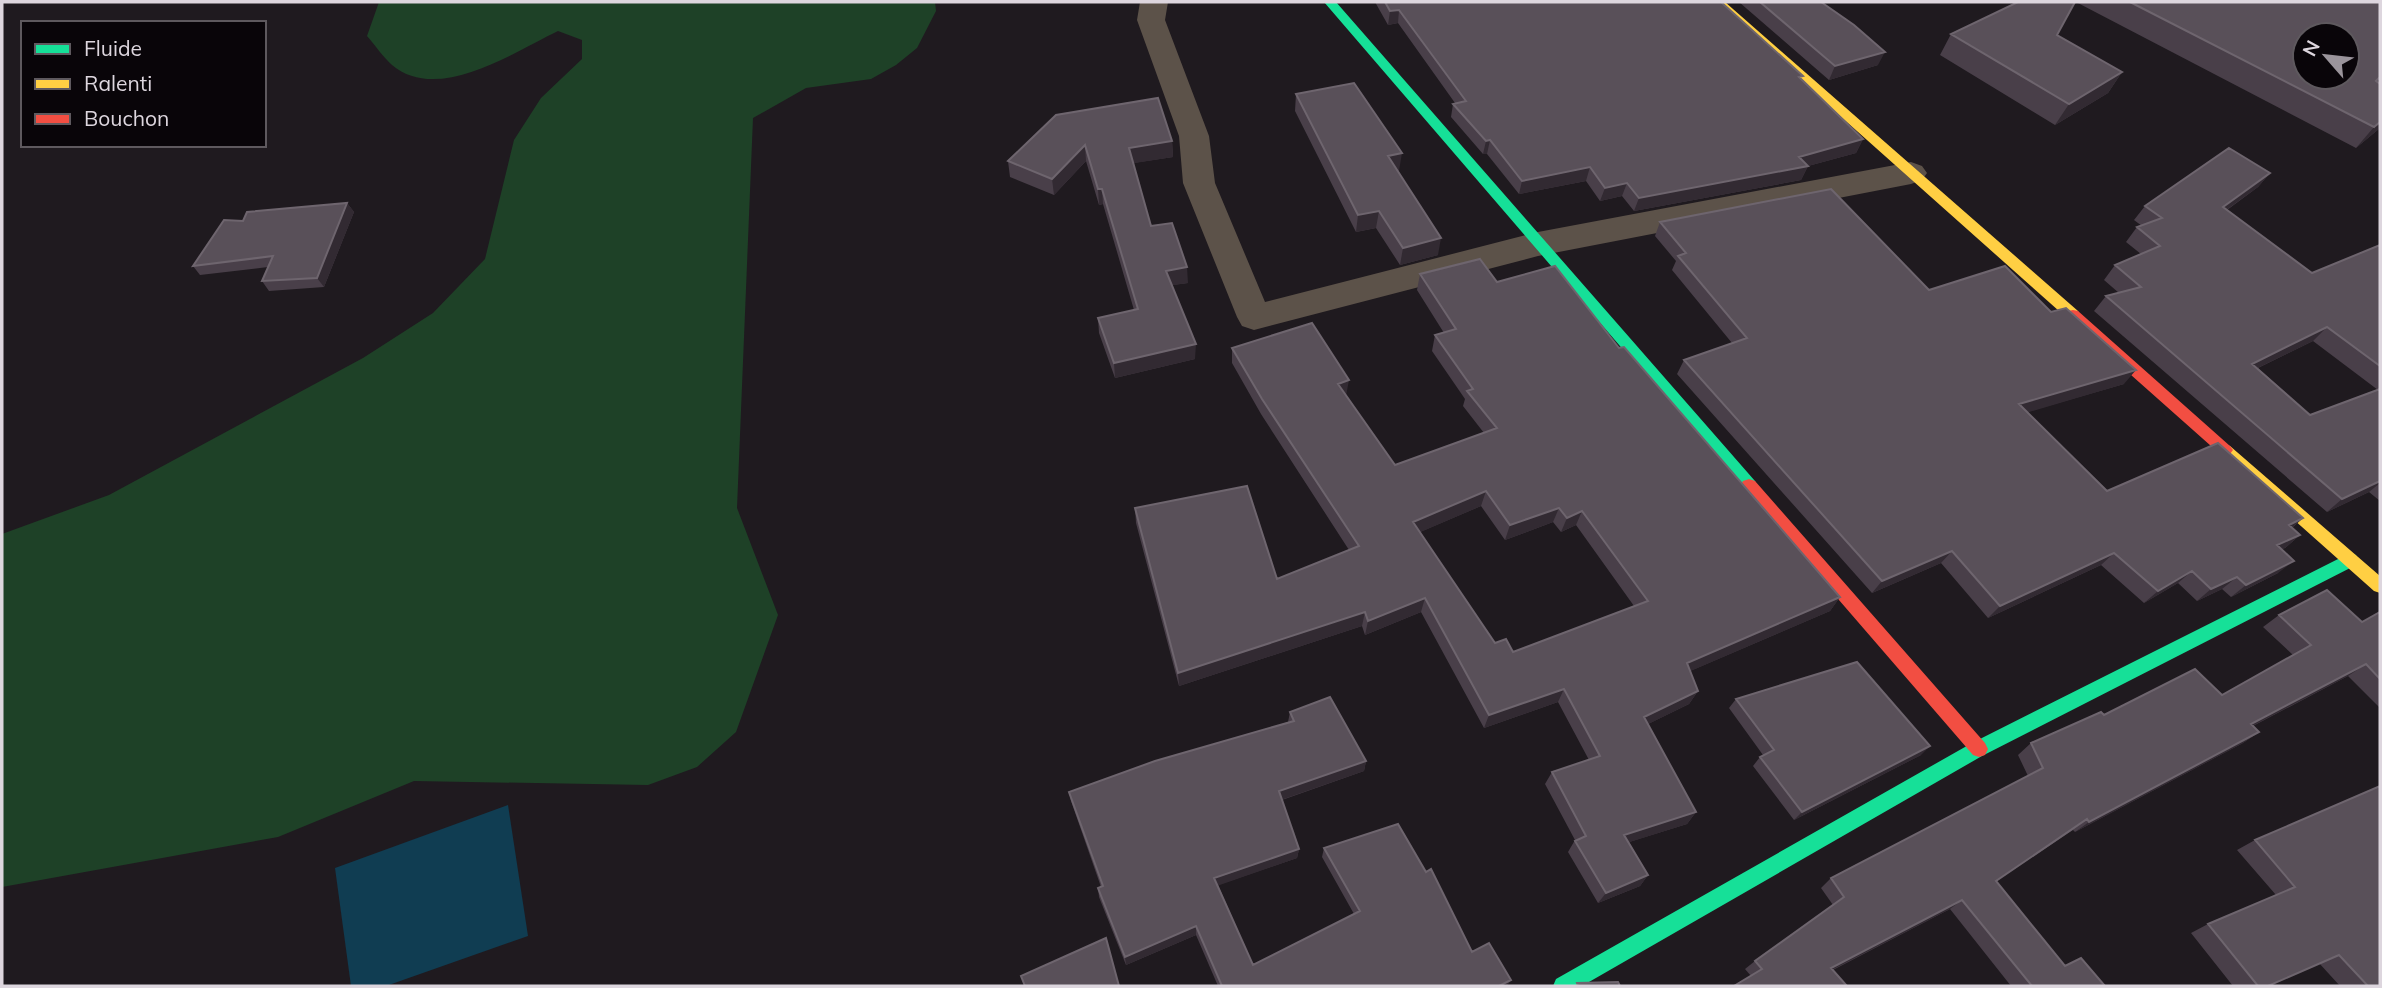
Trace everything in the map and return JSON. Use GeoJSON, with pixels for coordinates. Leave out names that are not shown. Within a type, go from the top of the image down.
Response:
{"type":"FeatureCollection","features":[{"type":"Feature","properties":{"kind":"street"},"geometry":{"type":"LineString","coordinates":[[1154,2],[1151,20],[1194,136],[1199,184],[1254,317],[1538,244],[1911,173]]}},
{"type":"Feature","properties":{"kind":"street"},"geometry":{"type":"LineString","coordinates":[[1330,2],[1978,749]]}},
{"type":"Feature","properties":{"kind":"street"},"geometry":{"type":"LineString","coordinates":[[1718,2],[2380,586]]}},
{"type":"Feature","properties":{"kind":"street"},"geometry":{"type":"LineString","coordinates":[[1563,986],[1978,749],[2350,560]]}},
{"type":"Feature","properties":{"kind":"green space"},"geometry":{"type":"Polygon","coordinates":[[[379,2],[935,2],[936,11],[917,48],[896,65],[871,79],[806,88],[753,118],[737,508],[778,615],[736,732],[697,767],[648,785],[414,781],[278,837],[2,887],[2,534],[109,495],[363,358],[433,313],[485,259],[514,140],[541,98],[582,59],[582,40],[558,31],[476,70],[453,77],[431,79],[411,76],[392,65],[367,36],[379,2]]]}},
{"type":"Feature","properties":{"kind":"water"},"geometry":{"type":"Polygon","coordinates":[[[508,805],[528,936],[386,986],[351,986],[335,868],[508,805]]]}},
{"type":"Feature","properties":{"kind":"building"},"geometry":{"type":"Polygon","coordinates":[[[1385,2],[1721,2],[1803,76],[1799,77],[1863,139],[1799,157],[1808,166],[1639,198],[1627,183],[1605,188],[1590,167],[1522,181],[1490,140],[1486,141],[1453,104],[1466,101],[1399,10],[1390,11],[1385,2]]]}},
{"type":"Feature","properties":{"kind":"building"},"geometry":{"type":"Polygon","coordinates":[[[1760,2],[1821,2],[1854,25],[1885,52],[1835,66],[1760,2]]]}},
{"type":"Feature","properties":{"kind":"building"},"geometry":{"type":"Polygon","coordinates":[[[2018,2],[2075,2],[2057,35],[2122,72],[2069,104],[1951,34],[2018,2]]]}},
{"type":"Feature","properties":{"kind":"building"},"geometry":{"type":"Polygon","coordinates":[[[2130,2],[2380,2],[2380,77],[2376,81],[2380,84],[2380,122],[2374,127],[2304,91],[2361,91],[2361,21],[2291,21],[2291,84],[2130,2]]]}},
{"type":"Feature","properties":{"kind":"building"},"geometry":{"type":"Polygon","coordinates":[[[1354,83],[1402,153],[1388,156],[1441,238],[1403,248],[1379,211],[1358,215],[1296,94],[1354,83]]]}},
{"type":"Feature","properties":{"kind":"building"},"geometry":{"type":"Polygon","coordinates":[[[1158,98],[1172,141],[1129,148],[1151,226],[1172,223],[1187,267],[1166,271],[1196,344],[1114,363],[1098,318],[1138,309],[1102,189],[1098,189],[1085,145],[1052,179],[1008,161],[1056,115],[1158,98]]]}},
{"type":"Feature","properties":{"kind":"building"},"geometry":{"type":"Polygon","coordinates":[[[2229,148],[2270,173],[2223,207],[2312,273],[2380,245],[2380,366],[2327,327],[2252,364],[2310,415],[2380,389],[2380,481],[2342,499],[2106,296],[2141,287],[2115,265],[2160,246],[2137,227],[2162,218],[2145,206],[2229,148]]]}},
{"type":"Feature","properties":{"kind":"building"},"geometry":{"type":"Polygon","coordinates":[[[1831,189],[1929,290],[2005,266],[2051,312],[2066,308],[2136,370],[2019,404],[2107,491],[2218,443],[2303,518],[2289,525],[2300,535],[2277,545],[2294,561],[2246,585],[2237,577],[2211,589],[2192,571],[2158,591],[2114,553],[2000,606],[1952,551],[1882,581],[1684,360],[1747,338],[1678,256],[1686,253],[1660,222],[1831,189]]]}},
{"type":"Feature","properties":{"kind":"building"},"geometry":{"type":"Polygon","coordinates":[[[347,203],[317,278],[262,281],[273,256],[193,266],[224,220],[243,221],[247,212],[347,203]]]}},
{"type":"Feature","properties":{"kind":"building"},"geometry":{"type":"Polygon","coordinates":[[[1480,259],[1497,282],[1555,266],[1619,348],[1624,347],[1840,597],[1687,663],[1698,691],[1644,717],[1696,812],[1624,835],[1648,875],[1606,893],[1575,841],[1586,836],[1552,772],[1600,756],[1564,689],[1489,715],[1425,598],[1368,621],[1365,612],[1178,673],[1135,508],[1247,486],[1277,579],[1359,546],[1262,399],[1232,348],[1312,323],[1349,380],[1338,384],[1395,465],[1497,428],[1467,391],[1473,389],[1435,335],[1456,329],[1420,274],[1480,259]],[[1486,491],[1413,522],[1495,643],[1506,639],[1513,652],[1648,601],[1582,511],[1567,518],[1559,508],[1510,525],[1486,491]]]}},
{"type":"Feature","properties":{"kind":"building"},"geometry":{"type":"Polygon","coordinates":[[[2327,590],[2362,622],[2380,612],[2380,679],[2366,664],[2251,724],[2259,732],[2089,822],[2087,819],[1996,881],[2065,966],[2081,958],[2105,986],[2032,986],[1962,900],[1831,968],[1847,986],[1734,986],[1762,969],[1755,961],[1844,897],[1831,878],[2043,768],[2031,743],[2101,712],[2104,715],[2195,669],[2222,695],[2311,645],[2279,615],[2327,590]]]}},
{"type":"Feature","properties":{"kind":"building"},"geometry":{"type":"Polygon","coordinates":[[[1857,662],[1930,746],[1802,812],[1760,757],[1774,750],[1736,699],[1857,662]]]}},
{"type":"Feature","properties":{"kind":"building"},"geometry":{"type":"Polygon","coordinates":[[[1330,697],[1366,761],[1279,791],[1299,849],[1214,878],[1253,965],[1360,911],[1324,848],[1398,824],[1426,872],[1431,869],[1472,952],[1489,943],[1511,980],[1499,986],[1222,986],[1196,926],[1125,957],[1098,888],[1103,886],[1069,792],[1155,761],[1294,721],[1290,712],[1330,697]]]}},
{"type":"Feature","properties":{"kind":"building"},"geometry":{"type":"Polygon","coordinates":[[[2380,786],[2380,986],[2368,986],[2339,955],[2268,986],[2258,986],[2208,924],[2295,887],[2255,840],[2380,786]]]}},
{"type":"Feature","properties":{"kind":"building"},"geometry":{"type":"Polygon","coordinates":[[[1106,938],[1119,986],[1025,986],[1021,976],[1106,938]]]}},
{"type":"Feature","properties":{"kind":"building"},"geometry":{"type":"Polygon","coordinates":[[[1618,982],[1620,986],[1578,986],[1577,983],[1618,982]]]}},
{"type":"Feature","properties":{"kind":"traffic: fast"},"geometry":{"type":"LineString","coordinates":[[1330,2],[1749,485]]}},
{"type":"Feature","properties":{"kind":"traffic: fast"},"geometry":{"type":"LineString","coordinates":[[1979,749],[2350,560]]}},
{"type":"Feature","properties":{"kind":"traffic: fast"},"geometry":{"type":"LineString","coordinates":[[1563,986],[1978,749]]}},
{"type":"Feature","properties":{"kind":"traffic: slow"},"geometry":{"type":"LineString","coordinates":[[1718,2],[2073,315]]}},
{"type":"Feature","properties":{"kind":"traffic: slow"},"geometry":{"type":"LineString","coordinates":[[2225,450],[2380,586]]}},
{"type":"Feature","properties":{"kind":"traffic: jam"},"geometry":{"type":"LineString","coordinates":[[2073,315],[2225,450]]}},
{"type":"Feature","properties":{"kind":"traffic: jam"},"geometry":{"type":"LineString","coordinates":[[1749,485],[1979,749]]}}]}
